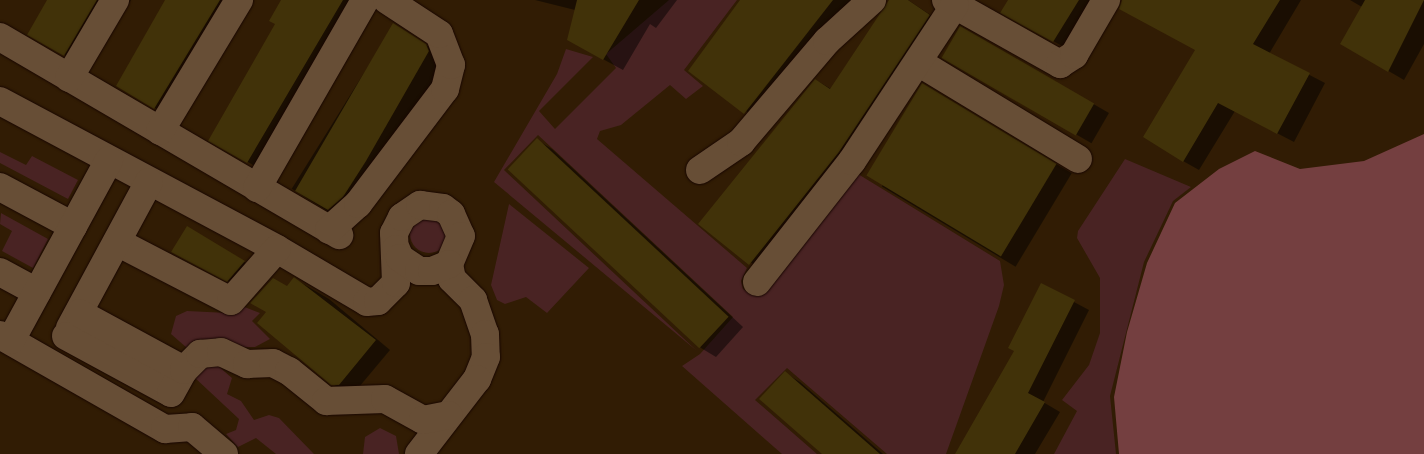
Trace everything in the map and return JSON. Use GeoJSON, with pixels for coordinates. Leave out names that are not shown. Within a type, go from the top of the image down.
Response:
{"type":"FeatureCollection","features":[{"type":"Feature","properties":{"kind":"street"},"geometry":{"type":"LineString","coordinates":[[69,78],[116,0]]}},
{"type":"Feature","properties":{"kind":"street"},"geometry":{"type":"LineString","coordinates":[[160,131],[238,0]]}},
{"type":"Feature","properties":{"kind":"street"},"geometry":{"type":"LineString","coordinates":[[257,188],[365,0]]}},
{"type":"Feature","properties":{"kind":"street"},"geometry":{"type":"LineString","coordinates":[[0,37],[334,232],[358,204],[445,89],[451,65],[439,34],[387,0]]}},
{"type":"Feature","properties":{"kind":"street"},"geometry":{"type":"LineString","coordinates":[[700,170],[741,142],[827,40],[872,0]]}},
{"type":"Feature","properties":{"kind":"street"},"geometry":{"type":"LineString","coordinates":[[757,282],[852,161],[918,62],[951,2],[1060,64],[1074,56],[1106,0]]}},
{"type":"Feature","properties":{"kind":"street"},"geometry":{"type":"LineString","coordinates":[[918,62],[1078,159]]}},
{"type":"Feature","properties":{"kind":"street"},"geometry":{"type":"LineString","coordinates":[[0,101],[277,249],[367,302],[378,302],[396,283],[394,233],[402,217],[420,205],[432,205],[451,214],[459,230],[458,251],[449,264],[432,272],[419,271],[400,258],[396,249]]}},
{"type":"Feature","properties":{"kind":"street"},"geometry":{"type":"LineString","coordinates":[[108,160],[38,292],[6,338],[165,429],[192,427],[224,454]]}},
{"type":"Feature","properties":{"kind":"street"},"geometry":{"type":"LineString","coordinates":[[52,363],[149,182]]}},
{"type":"Feature","properties":{"kind":"street"},"geometry":{"type":"LineString","coordinates":[[0,187],[73,226]]}},
{"type":"Feature","properties":{"kind":"street"},"geometry":{"type":"LineString","coordinates":[[117,242],[231,302],[277,249]]}},
{"type":"Feature","properties":{"kind":"street"},"geometry":{"type":"LineString","coordinates":[[419,454],[478,378],[486,357],[485,334],[473,300],[452,279],[449,264]]}},
{"type":"Feature","properties":{"kind":"street"},"geometry":{"type":"LineString","coordinates":[[0,272],[38,292]]}},
{"type":"Feature","properties":{"kind":"street"},"geometry":{"type":"LineString","coordinates":[[72,324],[184,370],[200,354],[221,352],[247,364],[273,363],[290,371],[326,400],[386,399],[423,420],[450,415]]}},
{"type":"Feature","properties":{"kind":"shaded area"},"geometry":{"type":"Polygon","coordinates":[[[669,0],[737,0],[684,70],[703,86],[686,99],[670,85],[621,125],[600,131],[597,139],[747,268],[741,281],[743,289],[751,294],[783,270],[858,174],[1000,261],[1004,285],[999,306],[946,454],[887,454],[787,368],[755,400],[817,454],[782,454],[682,366],[700,354],[733,317],[538,135],[504,170],[697,351],[494,182],[557,74],[566,49],[593,57],[539,111],[555,129],[616,68],[606,54],[669,0]]]}},
{"type":"Feature","properties":{"kind":"shaded area"},"geometry":{"type":"Polygon","coordinates":[[[1424,134],[1424,454],[1119,454],[1114,397],[1127,332],[1147,263],[1175,203],[1219,169],[1255,151],[1300,169],[1364,161],[1424,134]]]}},
{"type":"Feature","properties":{"kind":"shaded area"},"geometry":{"type":"Polygon","coordinates":[[[0,152],[26,165],[32,156],[78,180],[68,199],[0,163],[0,152]]]}},
{"type":"Feature","properties":{"kind":"shaded area"},"geometry":{"type":"Polygon","coordinates":[[[1125,159],[1191,187],[1173,201],[1144,262],[1110,396],[1116,454],[1054,454],[1077,411],[1062,400],[1089,365],[1100,333],[1100,278],[1077,238],[1078,231],[1125,159]]]}},
{"type":"Feature","properties":{"kind":"shaded area"},"geometry":{"type":"Polygon","coordinates":[[[509,204],[589,268],[547,313],[526,297],[505,304],[497,300],[491,285],[509,204]]]}},
{"type":"Feature","properties":{"kind":"shaded area"},"geometry":{"type":"Polygon","coordinates":[[[1,213],[48,239],[33,268],[2,251],[12,231],[0,224],[1,213]]]}},
{"type":"Feature","properties":{"kind":"shaded area"},"geometry":{"type":"Polygon","coordinates":[[[429,215],[442,221],[448,234],[442,247],[429,253],[416,247],[410,234],[416,221],[429,215]]]}},
{"type":"Feature","properties":{"kind":"shaded area"},"geometry":{"type":"Polygon","coordinates":[[[242,306],[260,313],[252,321],[270,339],[255,347],[187,348],[171,334],[176,316],[187,311],[228,313],[242,306]]]}},
{"type":"Feature","properties":{"kind":"shaded area"},"geometry":{"type":"Polygon","coordinates":[[[210,359],[232,378],[227,394],[241,401],[254,420],[269,415],[279,418],[314,454],[276,454],[256,438],[238,447],[226,434],[236,430],[239,419],[194,377],[210,359]]]}},
{"type":"Feature","properties":{"kind":"shaded area"},"geometry":{"type":"Polygon","coordinates":[[[380,428],[396,436],[399,454],[363,454],[365,437],[380,428]]]}},
{"type":"Feature","properties":{"kind":"building"},"geometry":{"type":"Polygon","coordinates":[[[47,0],[97,0],[64,56],[27,35],[47,0]]]}},
{"type":"Feature","properties":{"kind":"building"},"geometry":{"type":"Polygon","coordinates":[[[165,0],[220,0],[154,109],[116,86],[165,0]]]}},
{"type":"Feature","properties":{"kind":"building"},"geometry":{"type":"Polygon","coordinates":[[[281,0],[343,0],[247,163],[208,141],[275,24],[269,21],[281,0]]]}},
{"type":"Feature","properties":{"kind":"building"},"geometry":{"type":"Polygon","coordinates":[[[577,0],[639,0],[603,60],[567,40],[577,0]]]}},
{"type":"Feature","properties":{"kind":"building"},"geometry":{"type":"Polygon","coordinates":[[[740,0],[833,0],[744,114],[688,71],[740,0]]]}},
{"type":"Feature","properties":{"kind":"building"},"geometry":{"type":"Polygon","coordinates":[[[889,0],[908,0],[930,15],[839,152],[749,265],[698,224],[815,79],[830,89],[889,0]]]}},
{"type":"Feature","properties":{"kind":"building"},"geometry":{"type":"Polygon","coordinates":[[[1008,0],[1079,0],[1053,42],[1000,13],[1008,0]]]}},
{"type":"Feature","properties":{"kind":"building"},"geometry":{"type":"Polygon","coordinates":[[[1122,0],[1280,0],[1253,44],[1310,73],[1277,134],[1218,103],[1183,162],[1143,137],[1195,50],[1119,9],[1122,0]]]}},
{"type":"Feature","properties":{"kind":"building"},"geometry":{"type":"Polygon","coordinates":[[[1365,0],[1424,0],[1388,72],[1340,44],[1365,0]]]}},
{"type":"Feature","properties":{"kind":"building"},"geometry":{"type":"Polygon","coordinates":[[[393,23],[426,44],[429,51],[366,161],[343,197],[328,210],[295,191],[393,23]]]}},
{"type":"Feature","properties":{"kind":"building"},"geometry":{"type":"Polygon","coordinates":[[[960,26],[1094,103],[1076,136],[942,58],[960,26]]]}},
{"type":"Feature","properties":{"kind":"building"},"geometry":{"type":"Polygon","coordinates":[[[922,83],[1057,164],[1001,256],[866,176],[922,83]]]}},
{"type":"Feature","properties":{"kind":"building"},"geometry":{"type":"Polygon","coordinates":[[[537,138],[729,317],[699,348],[508,169],[537,138]]]}},
{"type":"Feature","properties":{"kind":"building"},"geometry":{"type":"Polygon","coordinates":[[[187,226],[245,261],[227,282],[171,252],[187,226]]]}},
{"type":"Feature","properties":{"kind":"building"},"geometry":{"type":"Polygon","coordinates":[[[294,277],[376,340],[339,385],[331,385],[257,323],[266,312],[250,303],[273,278],[287,286],[294,277]]]}},
{"type":"Feature","properties":{"kind":"building"},"geometry":{"type":"Polygon","coordinates":[[[1041,283],[1075,300],[1028,393],[1045,402],[1015,454],[955,454],[1014,351],[1008,348],[1041,283]]]}},
{"type":"Feature","properties":{"kind":"building"},"geometry":{"type":"Polygon","coordinates":[[[785,371],[880,454],[822,454],[759,399],[785,371]]]}}]}
